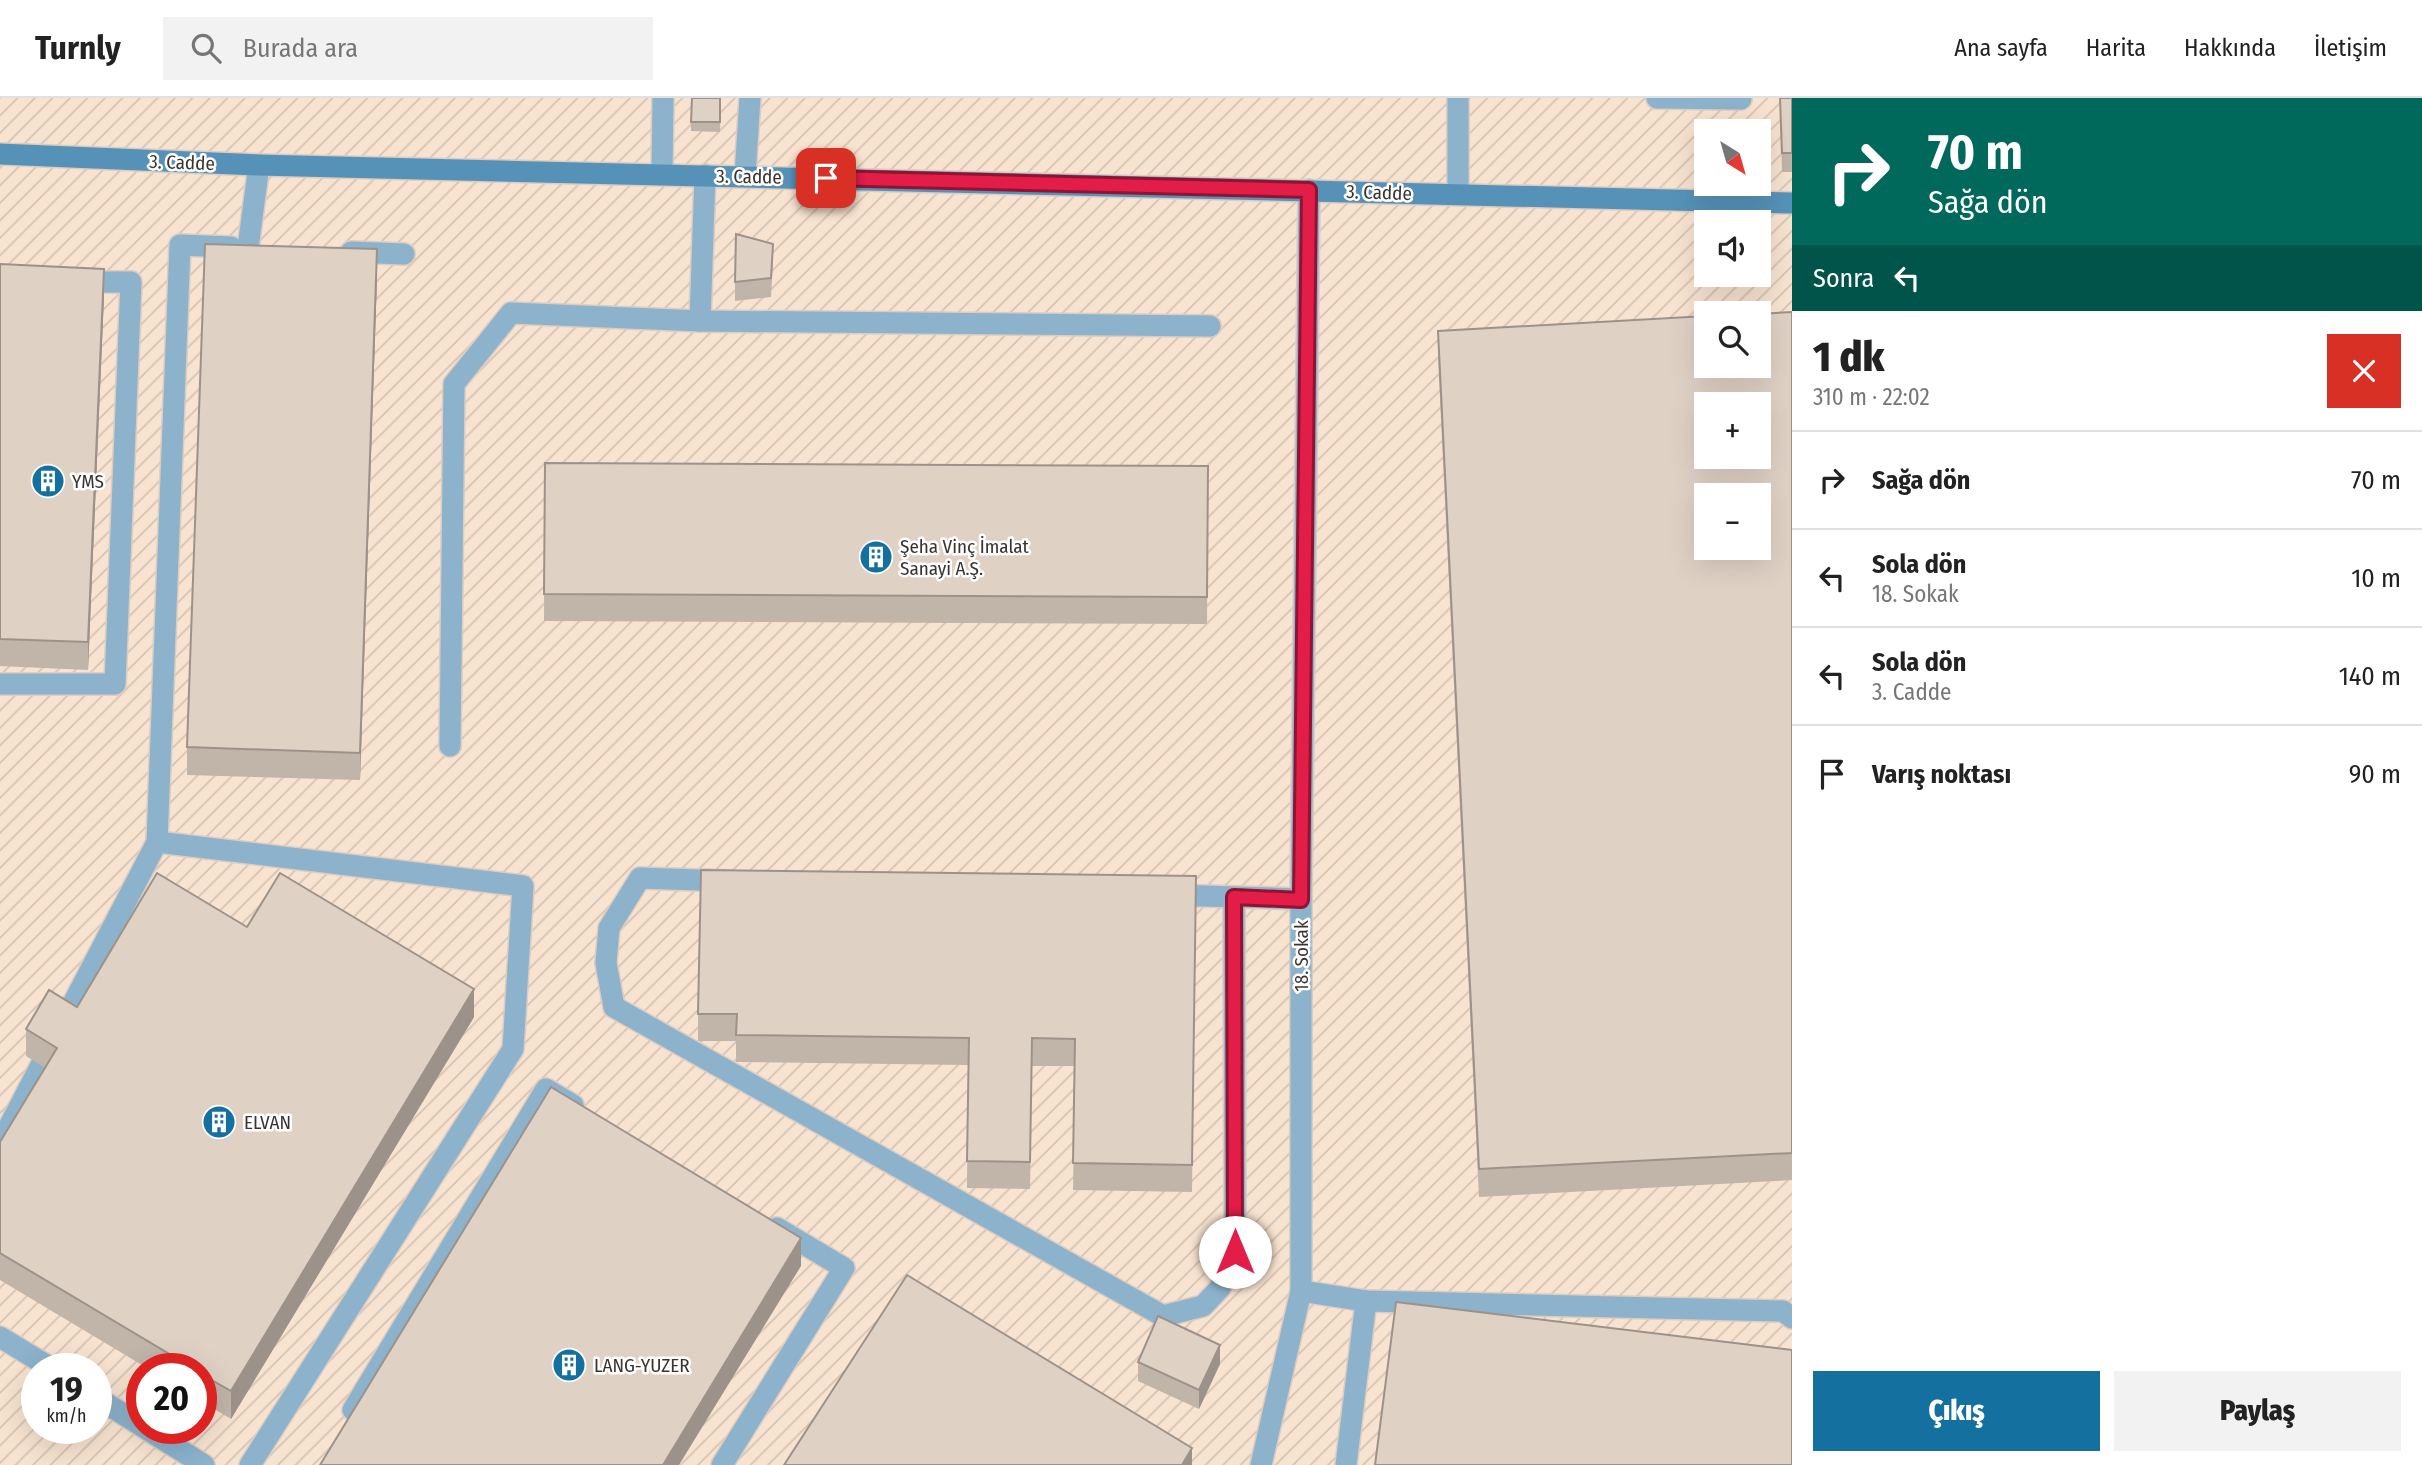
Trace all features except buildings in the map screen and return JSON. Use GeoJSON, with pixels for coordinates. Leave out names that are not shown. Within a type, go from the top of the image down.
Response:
{"type":"FeatureCollection","features":[{"type":"Feature","properties":{"kind":"street"},"geometry":{"type":"LineString","coordinates":[[662,174],[663,98]]}},
{"type":"Feature","properties":{"kind":"street"},"geometry":{"type":"LineString","coordinates":[[745,176],[750,98]]}},
{"type":"Feature","properties":{"kind":"street"},"geometry":{"type":"LineString","coordinates":[[1458,98],[1458,194]]}},
{"type":"Feature","properties":{"kind":"street"},"geometry":{"type":"LineString","coordinates":[[1657,98],[1741,99]]}},
{"type":"Feature","properties":{"kind":"street","name":"3. Cadde"},"geometry":{"type":"LineString","coordinates":[[0,154],[259,165],[1792,203]]}},
{"type":"Feature","properties":{"kind":"street"},"geometry":{"type":"LineString","coordinates":[[248,248],[259,165]]}},
{"type":"Feature","properties":{"kind":"street"},"geometry":{"type":"LineString","coordinates":[[700,321],[705,175]]}},
{"type":"Feature","properties":{"kind":"street","name":"18. Sokak"},"geometry":{"type":"LineString","coordinates":[[1261,1465],[1300,1291],[1301,900],[1309,190]]}},
{"type":"Feature","properties":{"kind":"street"},"geometry":{"type":"LineString","coordinates":[[0,1144],[157,842],[180,245],[274,249]]}},
{"type":"Feature","properties":{"kind":"street"},"geometry":{"type":"LineString","coordinates":[[326,251],[404,254]]}},
{"type":"Feature","properties":{"kind":"street"},"geometry":{"type":"LineString","coordinates":[[0,684],[115,684],[131,282],[52,282]]}},
{"type":"Feature","properties":{"kind":"street"},"geometry":{"type":"LineString","coordinates":[[450,746],[454,384],[511,313],[700,321],[1210,326]]}},
{"type":"Feature","properties":{"kind":"street"},"geometry":{"type":"LineString","coordinates":[[157,842],[523,886],[513,1049],[250,1465]]}},
{"type":"Feature","properties":{"kind":"street"},"geometry":{"type":"LineString","coordinates":[[750,882],[640,878],[609,928],[606,963],[614,1007],[1163,1316],[1203,1306],[1220,1288],[1235,1252],[1234,897]]}},
{"type":"Feature","properties":{"kind":"street"},"geometry":{"type":"LineString","coordinates":[[1152,895],[1301,900]]}},
{"type":"Feature","properties":{"kind":"street"},"geometry":{"type":"LineString","coordinates":[[342,1430],[546,1089],[594,1118]]}},
{"type":"Feature","properties":{"kind":"street"},"geometry":{"type":"LineString","coordinates":[[722,1465],[844,1268],[761,1218]]}},
{"type":"Feature","properties":{"kind":"street"},"geometry":{"type":"LineString","coordinates":[[1300,1291],[1366,1301],[1783,1311],[1792,1318]]}},
{"type":"Feature","properties":{"kind":"street"},"geometry":{"type":"LineString","coordinates":[[1346,1465],[1366,1301]]}},
{"type":"Feature","properties":{"kind":"street"},"geometry":{"type":"LineString","coordinates":[[0,1337],[26,1353]]}},
{"type":"Feature","properties":{"kind":"street"},"geometry":{"type":"LineString","coordinates":[[171,1444],[204,1465]]}},
{"type":"Feature","properties":{"kind":"shaded area"},"geometry":{"type":"Polygon","coordinates":[[[0,98],[1792,98],[1792,1465],[0,1465],[0,98]]]}},
{"type":"Feature","properties":{"kind":"place","name":"YMS"},"geometry":{"type":"Point","coordinates":[48,481]}},
{"type":"Feature","properties":{"kind":"place","name":"Şeha Vinç İmalat Sanayi A.Ş."},"geometry":{"type":"Point","coordinates":[876,557]}},
{"type":"Feature","properties":{"kind":"place","name":"ELVAN"},"geometry":{"type":"Point","coordinates":[219,1122]}},
{"type":"Feature","properties":{"kind":"place","name":"LANG-YUZER"},"geometry":{"type":"Point","coordinates":[569,1365]}},
{"type":"Feature","properties":{"kind":"route"},"geometry":{"type":"LineString","coordinates":[[826,178],[1309,190],[1301,900],[1234,897],[1235,1252]]}}]}
